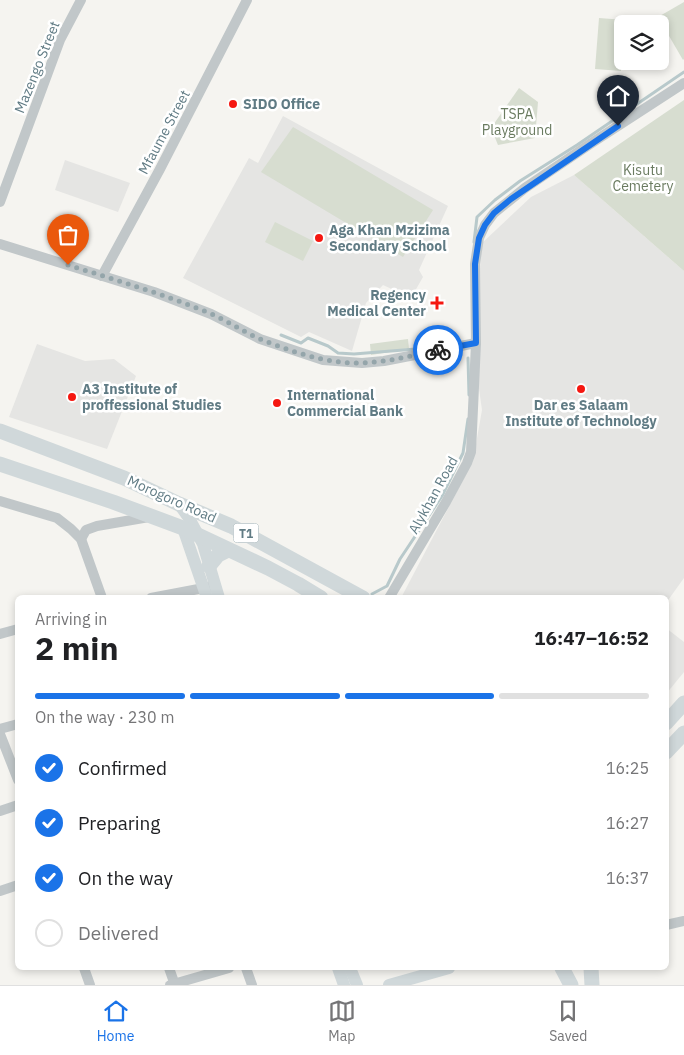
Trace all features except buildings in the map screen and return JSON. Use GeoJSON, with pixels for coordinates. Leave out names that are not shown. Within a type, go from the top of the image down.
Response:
{"type":"FeatureCollection","features":[{"type":"Feature","properties":{"kind":"highway","name":"Morogoro Road"},"geometry":{"type":"LineString","coordinates":[[0,431],[124,478],[232,526],[358,595]]}},
{"type":"Feature","properties":{"kind":"highway","name":"Morogoro Road"},"geometry":{"type":"LineString","coordinates":[[0,464],[184,528],[298,584],[315,595]]}},
{"type":"Feature","properties":{"kind":"highway"},"geometry":{"type":"LineString","coordinates":[[209,566],[218,555],[228,550]]}},
{"type":"Feature","properties":{"kind":"highway"},"geometry":{"type":"LineString","coordinates":[[669,720],[684,703]]}},
{"type":"Feature","properties":{"kind":"highway"},"geometry":{"type":"LineString","coordinates":[[669,749],[684,733]]}},
{"type":"Feature","properties":{"kind":"highway"},"geometry":{"type":"LineString","coordinates":[[563,970],[572,985]]}},
{"type":"Feature","properties":{"kind":"highway"},"geometry":{"type":"LineString","coordinates":[[572,985],[573,970]]}},
{"type":"Feature","properties":{"kind":"highway"},"geometry":{"type":"LineString","coordinates":[[591,970],[592,985]]}},
{"type":"Feature","properties":{"kind":"main road"},"geometry":{"type":"LineString","coordinates":[[179,504],[203,544],[209,566],[211,592]]}},
{"type":"Feature","properties":{"kind":"main road"},"geometry":{"type":"LineString","coordinates":[[184,528],[211,592]]}},
{"type":"Feature","properties":{"kind":"main road"},"geometry":{"type":"LineString","coordinates":[[339,970],[344,985]]}},
{"type":"Feature","properties":{"kind":"main road"},"geometry":{"type":"LineString","coordinates":[[351,970],[357,985]]}},
{"type":"Feature","properties":{"kind":"main road"},"geometry":{"type":"LineString","coordinates":[[389,985],[442,970]]}},
{"type":"Feature","properties":{"kind":"street","name":"Mazengo Street"},"geometry":{"type":"LineString","coordinates":[[0,202],[60,40],[80,0]]}},
{"type":"Feature","properties":{"kind":"street","name":"Mfaume Street"},"geometry":{"type":"LineString","coordinates":[[102,276],[247,0]]}},
{"type":"Feature","properties":{"kind":"street","name":"Alykhan Road"},"geometry":{"type":"LineString","coordinates":[[391,595],[467,463],[471,452],[476,343],[475,264],[479,238],[485,225],[494,213],[525,188],[684,83]]}},
{"type":"Feature","properties":{"kind":"street"},"geometry":{"type":"LineString","coordinates":[[0,244],[177,301],[211,314],[260,338],[322,360],[362,363],[384,361],[476,343]]}},
{"type":"Feature","properties":{"kind":"street"},"geometry":{"type":"LineString","coordinates":[[0,501],[57,518],[81,538],[101,595]]}},
{"type":"Feature","properties":{"kind":"street"},"geometry":{"type":"LineString","coordinates":[[81,538],[86,530],[97,526],[152,516]]}},
{"type":"Feature","properties":{"kind":"street"},"geometry":{"type":"LineString","coordinates":[[181,595],[211,592]]}},
{"type":"Feature","properties":{"kind":"street"},"geometry":{"type":"LineString","coordinates":[[0,634],[15,630]]}},
{"type":"Feature","properties":{"kind":"street"},"geometry":{"type":"LineString","coordinates":[[0,729],[15,725]]}},
{"type":"Feature","properties":{"kind":"street"},"geometry":{"type":"LineString","coordinates":[[0,734],[15,772]]}},
{"type":"Feature","properties":{"kind":"street"},"geometry":{"type":"LineString","coordinates":[[0,811],[15,807]]}},
{"type":"Feature","properties":{"kind":"street"},"geometry":{"type":"LineString","coordinates":[[0,891],[15,886]]}},
{"type":"Feature","properties":{"kind":"street"},"geometry":{"type":"LineString","coordinates":[[669,924],[684,922]]}},
{"type":"Feature","properties":{"kind":"street"},"geometry":{"type":"LineString","coordinates":[[85,970],[90,985]]}},
{"type":"Feature","properties":{"kind":"street"},"geometry":{"type":"LineString","coordinates":[[169,970],[173,985],[222,970]]}},
{"type":"Feature","properties":{"kind":"street"},"geometry":{"type":"LineString","coordinates":[[247,970],[252,985]]}},
{"type":"Feature","properties":{"kind":"shaded area","name":"Aga Khan Mzizima Secondary School"},"geometry":{"type":"Polygon","coordinates":[[[283,116],[448,206],[419,270],[423,277],[411,298],[383,285],[366,303],[352,351],[309,332],[301,337],[183,278],[249,158],[258,163],[283,116]]]}},
{"type":"Feature","properties":{"kind":"shaded area"},"geometry":{"type":"Polygon","coordinates":[[[65,160],[130,183],[118,212],[55,190],[65,160]]]}},
{"type":"Feature","properties":{"kind":"shaded area","name":"Dar es Salaam Institute of Technology"},"geometry":{"type":"Polygon","coordinates":[[[574,175],[684,271],[684,578],[669,599],[669,595],[403,595],[473,461],[482,410],[476,368],[481,244],[531,197],[574,175]]]}},
{"type":"Feature","properties":{"kind":"shaded area","name":"A3 Institute of proffessional Studies"},"geometry":{"type":"Polygon","coordinates":[[[37,344],[85,361],[114,359],[136,376],[107,449],[9,417],[37,344]]]}},
{"type":"Feature","properties":{"kind":"shaded area"},"geometry":{"type":"Polygon","coordinates":[[[669,630],[684,642],[684,672],[669,690],[669,630]]]}},
{"type":"Feature","properties":{"kind":"green space"},"geometry":{"type":"Polygon","coordinates":[[[684,2],[683,60],[669,36],[669,15],[661,15],[684,2]]]}},
{"type":"Feature","properties":{"kind":"green space"},"geometry":{"type":"Polygon","coordinates":[[[599,18],[614,19],[614,70],[621,71],[595,69],[599,18]]]}},
{"type":"Feature","properties":{"kind":"green space","name":"TSPA Playground"},"geometry":{"type":"Polygon","coordinates":[[[519,88],[538,102],[535,138],[498,145],[491,128],[519,88]]]}},
{"type":"Feature","properties":{"kind":"green space","name":"Kisutu Cemetery"},"geometry":{"type":"Polygon","coordinates":[[[684,100],[684,271],[574,175],[684,100]]]}},
{"type":"Feature","properties":{"kind":"green space"},"geometry":{"type":"Polygon","coordinates":[[[293,127],[433,210],[403,257],[261,172],[293,127]]]}},
{"type":"Feature","properties":{"kind":"green space"},"geometry":{"type":"Polygon","coordinates":[[[275,222],[313,241],[303,261],[265,242],[275,222]]]}},
{"type":"Feature","properties":{"kind":"green space"},"geometry":{"type":"Polygon","coordinates":[[[408,339],[409,349],[371,355],[370,344],[408,339]]]}},
{"type":"Feature","properties":{"kind":"waterway"},"geometry":{"type":"LineString","coordinates":[[474,242],[477,217],[495,200],[520,181],[577,145],[684,72]]}},
{"type":"Feature","properties":{"kind":"waterway"},"geometry":{"type":"LineString","coordinates":[[281,335],[301,343],[308,338],[328,346],[338,353],[354,354],[428,348]]}},
{"type":"Feature","properties":{"kind":"waterway"},"geometry":{"type":"LineString","coordinates":[[468,358],[469,395]]}},
{"type":"Feature","properties":{"kind":"waterway"},"geometry":{"type":"LineString","coordinates":[[372,594],[387,586],[400,559],[442,496],[463,453],[468,419]]}},
{"type":"Feature","properties":{"kind":"way so far"},"geometry":{"type":"LineString","coordinates":[[68,265],[154,292],[211,314],[260,338],[322,360],[362,363],[384,361],[438,350]]}},
{"type":"Feature","properties":{"kind":"place","name":"SIDO Office"},"geometry":{"type":"Point","coordinates":[233,104]}},
{"type":"Feature","properties":{"kind":"place","name":"Aga Khan Mzizima Secondary School"},"geometry":{"type":"Point","coordinates":[319,238]}},
{"type":"Feature","properties":{"kind":"place","name":"Regency Medical Center"},"geometry":{"type":"Point","coordinates":[437,303]}},
{"type":"Feature","properties":{"kind":"place","name":"Dar es Salaam Institute of Technology"},"geometry":{"type":"Point","coordinates":[581,389]}},
{"type":"Feature","properties":{"kind":"place","name":"A3 Institute of proffessional Studies"},"geometry":{"type":"Point","coordinates":[72,397]}},
{"type":"Feature","properties":{"kind":"place","name":"International Commercial Bank"},"geometry":{"type":"Point","coordinates":[277,403]}},
{"type":"Feature","properties":{"kind":"route"},"geometry":{"type":"LineString","coordinates":[[438,350],[476,343],[475,264],[479,238],[485,225],[494,213],[525,188],[618,126]]}}]}
